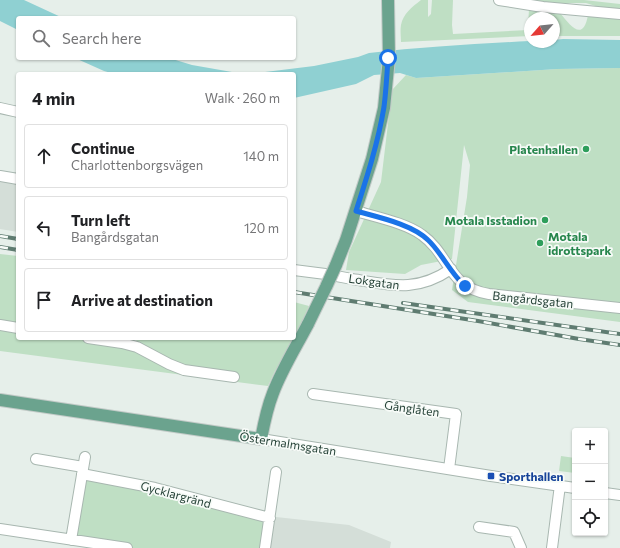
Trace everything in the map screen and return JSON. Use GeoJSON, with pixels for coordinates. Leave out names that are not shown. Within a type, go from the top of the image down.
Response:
{"type":"FeatureCollection","features":[{"type":"Feature","properties":{"kind":"main road"},"geometry":{"type":"LineString","coordinates":[[261,439],[273,392],[336,265],[356,211],[372,159],[384,108],[389,46],[388,0]]}},
{"type":"Feature","properties":{"kind":"main road","name":"Östermalmsgatan"},"geometry":{"type":"LineString","coordinates":[[0,400],[261,439]]}},
{"type":"Feature","properties":{"kind":"street"},"geometry":{"type":"LineString","coordinates":[[499,0],[543,7],[620,14]]}},
{"type":"Feature","properties":{"kind":"street"},"geometry":{"type":"LineString","coordinates":[[0,108],[16,112]]}},
{"type":"Feature","properties":{"kind":"street"},"geometry":{"type":"LineString","coordinates":[[0,176],[16,179]]}},
{"type":"Feature","properties":{"kind":"street","name":"Bangårdsgatan"},"geometry":{"type":"LineString","coordinates":[[356,211],[404,226],[422,234],[460,281],[472,290],[485,293],[620,308]]}},
{"type":"Feature","properties":{"kind":"street","name":"Lokgatan"},"geometry":{"type":"LineString","coordinates":[[296,270],[396,286],[423,283],[440,277],[451,270]]}},
{"type":"Feature","properties":{"kind":"street"},"geometry":{"type":"LineString","coordinates":[[0,325],[16,328]]}},
{"type":"Feature","properties":{"kind":"street"},"geometry":{"type":"LineString","coordinates":[[102,340],[137,347],[169,364],[184,370],[234,377]]}},
{"type":"Feature","properties":{"kind":"street","name":"Gånglåten"},"geometry":{"type":"LineString","coordinates":[[314,394],[456,414],[449,469]]}},
{"type":"Feature","properties":{"kind":"street","name":"Östermalmsgatan"},"geometry":{"type":"LineString","coordinates":[[261,439],[572,487]]}},
{"type":"Feature","properties":{"kind":"street"},"geometry":{"type":"LineString","coordinates":[[71,540],[85,457]]}},
{"type":"Feature","properties":{"kind":"street","name":"Gycklargränd"},"geometry":{"type":"LineString","coordinates":[[36,459],[270,518]]}},
{"type":"Feature","properties":{"kind":"street"},"geometry":{"type":"LineString","coordinates":[[265,548],[276,472]]}},
{"type":"Feature","properties":{"kind":"street"},"geometry":{"type":"LineString","coordinates":[[552,548],[560,485]]}},
{"type":"Feature","properties":{"kind":"street"},"geometry":{"type":"LineString","coordinates":[[608,493],[620,495]]}},
{"type":"Feature","properties":{"kind":"street"},"geometry":{"type":"LineString","coordinates":[[478,527],[514,532],[521,548]]}},
{"type":"Feature","properties":{"kind":"street"},"geometry":{"type":"LineString","coordinates":[[0,529],[127,548]]}},
{"type":"Feature","properties":{"kind":"shaded area"},"geometry":{"type":"Polygon","coordinates":[[[0,179],[16,182],[16,232],[0,229],[0,179]]]}},
{"type":"Feature","properties":{"kind":"shaded area"},"geometry":{"type":"Polygon","coordinates":[[[267,516],[349,525],[391,542],[390,548],[263,548],[267,516]]]}},
{"type":"Feature","properties":{"kind":"green space"},"geometry":{"type":"Polygon","coordinates":[[[421,0],[428,0],[428,17],[431,14],[432,0],[453,0],[453,34],[524,30],[524,36],[401,42],[402,21],[411,8],[421,0]]]}},
{"type":"Feature","properties":{"kind":"green space"},"geometry":{"type":"Polygon","coordinates":[[[520,0],[584,0],[620,4],[620,9],[602,8],[586,3],[554,5],[520,0]]]}},
{"type":"Feature","properties":{"kind":"green space"},"geometry":{"type":"Polygon","coordinates":[[[529,8],[554,12],[529,12],[529,8]]]}},
{"type":"Feature","properties":{"kind":"green space"},"geometry":{"type":"Polygon","coordinates":[[[560,13],[572,26],[580,30],[586,23],[588,15],[620,17],[620,36],[560,36],[560,13]]]}},
{"type":"Feature","properties":{"kind":"green space","name":"Motala idrottspark"},"geometry":{"type":"Polygon","coordinates":[[[620,68],[620,322],[468,302],[452,290],[467,197],[470,165],[464,145],[452,259],[421,265],[405,274],[346,270],[349,252],[381,182],[392,90],[406,75],[416,78],[557,69],[620,68]]]}},
{"type":"Feature","properties":{"kind":"green space"},"geometry":{"type":"Polygon","coordinates":[[[0,254],[16,256],[16,340],[89,340],[134,351],[137,340],[294,340],[275,371],[268,386],[0,351],[0,254]]]}},
{"type":"Feature","properties":{"kind":"green space"},"geometry":{"type":"Polygon","coordinates":[[[296,303],[309,306],[296,335],[296,303]]]}},
{"type":"Feature","properties":{"kind":"green space"},"geometry":{"type":"Polygon","coordinates":[[[561,456],[572,458],[572,473],[559,471],[561,456]]]}},
{"type":"Feature","properties":{"kind":"green space"},"geometry":{"type":"Polygon","coordinates":[[[79,473],[267,516],[264,548],[114,548],[67,541],[79,473]]]}},
{"type":"Feature","properties":{"kind":"water"},"geometry":{"type":"Polygon","coordinates":[[[0,0],[24,0],[59,16],[16,16],[16,29],[0,21],[0,0]]]}},
{"type":"Feature","properties":{"kind":"water"},"geometry":{"type":"Polygon","coordinates":[[[560,39],[620,40],[620,68],[557,69],[416,78],[400,73],[374,75],[356,84],[296,98],[296,72],[265,72],[314,66],[358,57],[369,53],[429,47],[524,41],[524,48],[560,48],[560,39]]]}},
{"type":"Feature","properties":{"kind":"water"},"geometry":{"type":"Polygon","coordinates":[[[79,60],[176,60],[192,65],[232,72],[108,72],[79,60]]]}},
{"type":"Feature","properties":{"kind":"railway"},"geometry":{"type":"LineString","coordinates":[[0,236],[16,239]]}},
{"type":"Feature","properties":{"kind":"railway"},"geometry":{"type":"LineString","coordinates":[[0,247],[16,250]]}},
{"type":"Feature","properties":{"kind":"railway"},"geometry":{"type":"LineString","coordinates":[[296,292],[620,345]]}},
{"type":"Feature","properties":{"kind":"railway"},"geometry":{"type":"LineString","coordinates":[[403,303],[620,334]]}},
{"type":"Feature","properties":{"kind":"place","name":"Platenhallen"},"geometry":{"type":"Point","coordinates":[586,149]}},
{"type":"Feature","properties":{"kind":"place","name":"Motala Isstadion"},"geometry":{"type":"Point","coordinates":[545,220]}},
{"type":"Feature","properties":{"kind":"place","name":"Motala idrottspark"},"geometry":{"type":"Point","coordinates":[540,243]}},
{"type":"Feature","properties":{"kind":"place","name":"Sporthallen"},"geometry":{"type":"Point","coordinates":[491,476]}},
{"type":"Feature","properties":{"kind":"route"},"geometry":{"type":"LineString","coordinates":[[388,58],[384,108],[372,159],[356,211],[404,226],[422,234],[434,247],[455,276],[465,286]]}}]}
